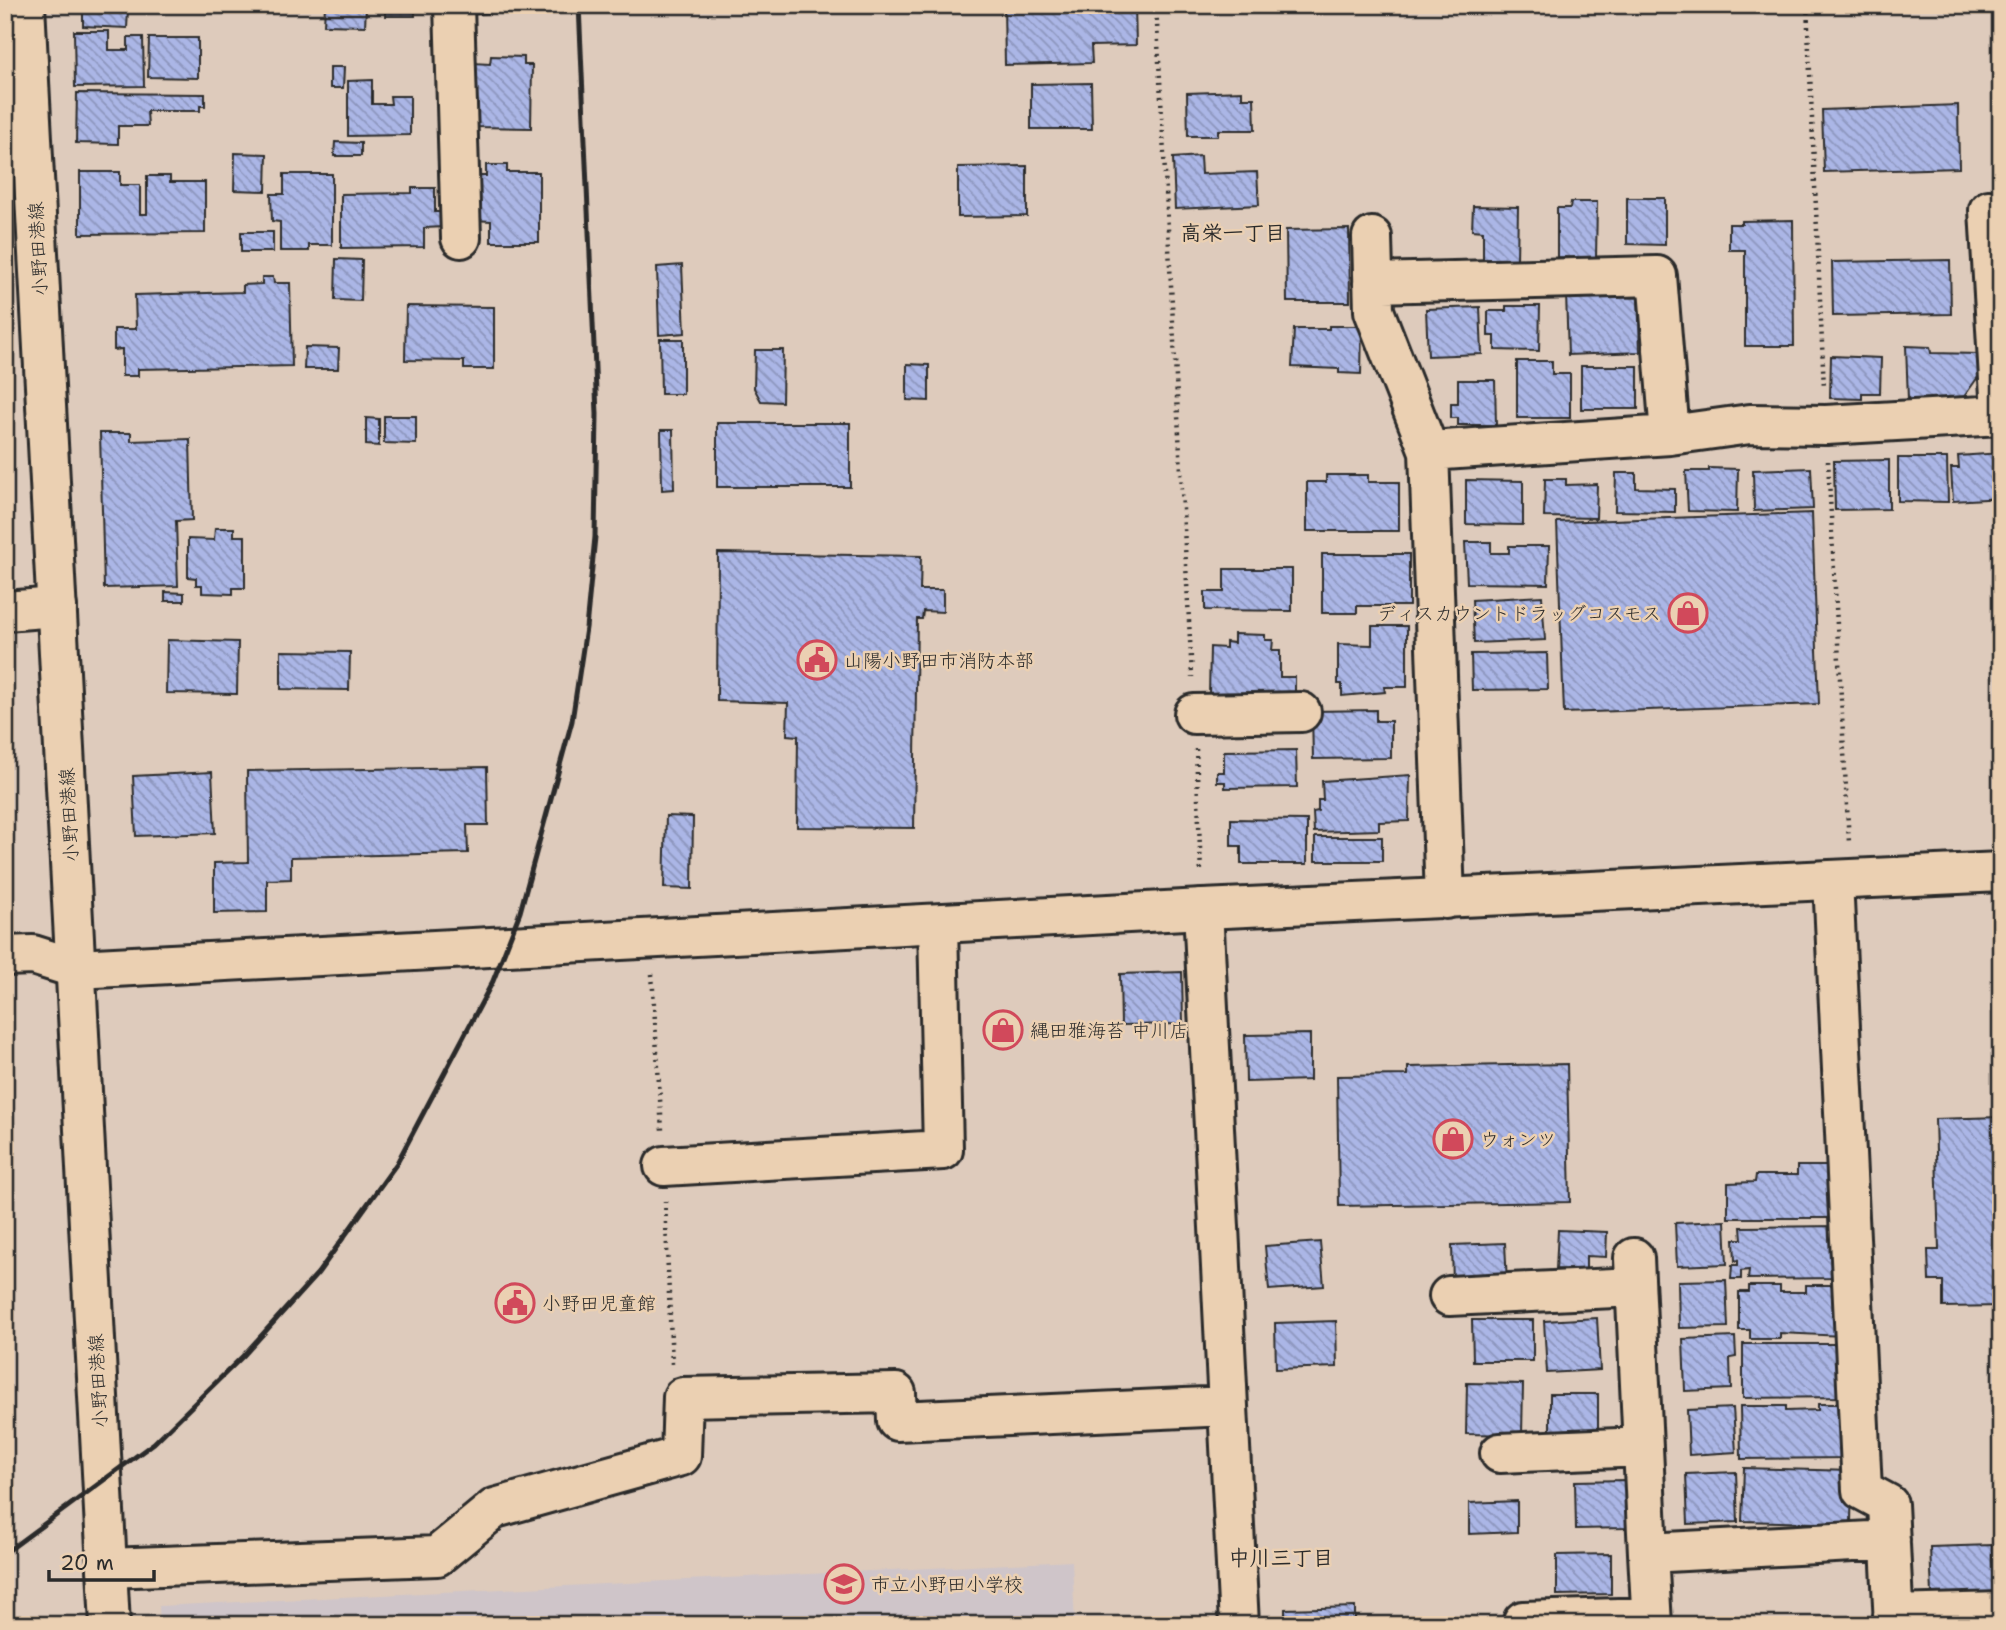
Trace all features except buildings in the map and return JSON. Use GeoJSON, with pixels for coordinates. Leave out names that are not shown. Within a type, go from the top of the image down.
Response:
{"type":"FeatureCollection","features":[{"type":"Feature","properties":{"kind":"street","name":"小野田港線"},"geometry":{"type":"LineString","coordinates":[[25,5],[110,1625]]}},
{"type":"Feature","properties":{"kind":"street"},"geometry":{"type":"LineString","coordinates":[[454,5],[461,238]]}},
{"type":"Feature","properties":{"kind":"street"},"geometry":{"type":"LineString","coordinates":[[1429,450],[1670,435],[1750,424],[1826,425],[2001,414],[1989,210]]}},
{"type":"Feature","properties":{"kind":"street"},"geometry":{"type":"LineString","coordinates":[[1372,237],[1374,312],[1429,450],[1446,899]]}},
{"type":"Feature","properties":{"kind":"street"},"geometry":{"type":"LineString","coordinates":[[1373,283],[1657,276],[1670,435]]}},
{"type":"Feature","properties":{"kind":"street"},"geometry":{"type":"LineString","coordinates":[[5,611],[57,607]]}},
{"type":"Feature","properties":{"kind":"street"},"geometry":{"type":"LineString","coordinates":[[1194,714],[1301,712]]}},
{"type":"Feature","properties":{"kind":"street"},"geometry":{"type":"LineString","coordinates":[[5,956],[33,955],[77,970],[1203,909],[2001,872]]}},
{"type":"Feature","properties":{"kind":"street"},"geometry":{"type":"LineString","coordinates":[[1833,880],[1862,1490],[1888,1504],[1893,1620],[2001,1612]]}},
{"type":"Feature","properties":{"kind":"street"},"geometry":{"type":"LineString","coordinates":[[1203,909],[1239,1625]]}},
{"type":"Feature","properties":{"kind":"street"},"geometry":{"type":"LineString","coordinates":[[664,1166],[943,1150],[938,924]]}},
{"type":"Feature","properties":{"kind":"street"},"geometry":{"type":"LineString","coordinates":[[1449,1296],[1634,1273],[1652,1621],[1545,1622]]}},
{"type":"Feature","properties":{"kind":"street"},"geometry":{"type":"LineString","coordinates":[[107,1568],[437,1556],[495,1508],[681,1456],[683,1397],[896,1393],[897,1422],[1228,1406]]}},
{"type":"Feature","properties":{"kind":"street"},"geometry":{"type":"LineString","coordinates":[[1500,1453],[1643,1447]]}},
{"type":"Feature","properties":{"kind":"street"},"geometry":{"type":"LineString","coordinates":[[1648,1553],[1890,1540]]}},
{"type":"Feature","properties":{"kind":"path"},"geometry":{"type":"LineString","coordinates":[[1156,5],[1203,909]]}},
{"type":"Feature","properties":{"kind":"shaded area","name":"市立小野田小学校"},"geometry":{"type":"Polygon","coordinates":[[[1072,1561],[1075,1625],[160,1625],[159,1606],[1072,1561]]]}},
{"type":"Feature","properties":{"kind":"railway"},"geometry":{"type":"LineString","coordinates":[[5,1553],[154,1443],[243,1356],[318,1273],[397,1163],[493,981],[520,912],[572,721],[586,628],[595,537],[597,414],[579,5]]}},
{"type":"Feature","properties":{"kind":"place","name":"ディスカウントドラッグコスモス"},"geometry":{"type":"Point","coordinates":[1688,613]}},
{"type":"Feature","properties":{"kind":"place","name":"山陽小野田市消防本部"},"geometry":{"type":"Point","coordinates":[817,660]}},
{"type":"Feature","properties":{"kind":"place","name":"縄田雅海苔 中川店"},"geometry":{"type":"Point","coordinates":[1003,1030]}},
{"type":"Feature","properties":{"kind":"place","name":"ウォンツ"},"geometry":{"type":"Point","coordinates":[1453,1139]}},
{"type":"Feature","properties":{"kind":"place","name":"小野田児童館"},"geometry":{"type":"Point","coordinates":[515,1303]}},
{"type":"Feature","properties":{"kind":"place","name":"市立小野田小学校"},"geometry":{"type":"Point","coordinates":[844,1584]}},
{"type":"Feature","properties":{"kind":"district","name":"高栄一丁目"},"geometry":{"type":"Point","coordinates":[1233,233]}},
{"type":"Feature","properties":{"kind":"district","name":"中川三丁目"},"geometry":{"type":"Point","coordinates":[1281,1558]}}]}
